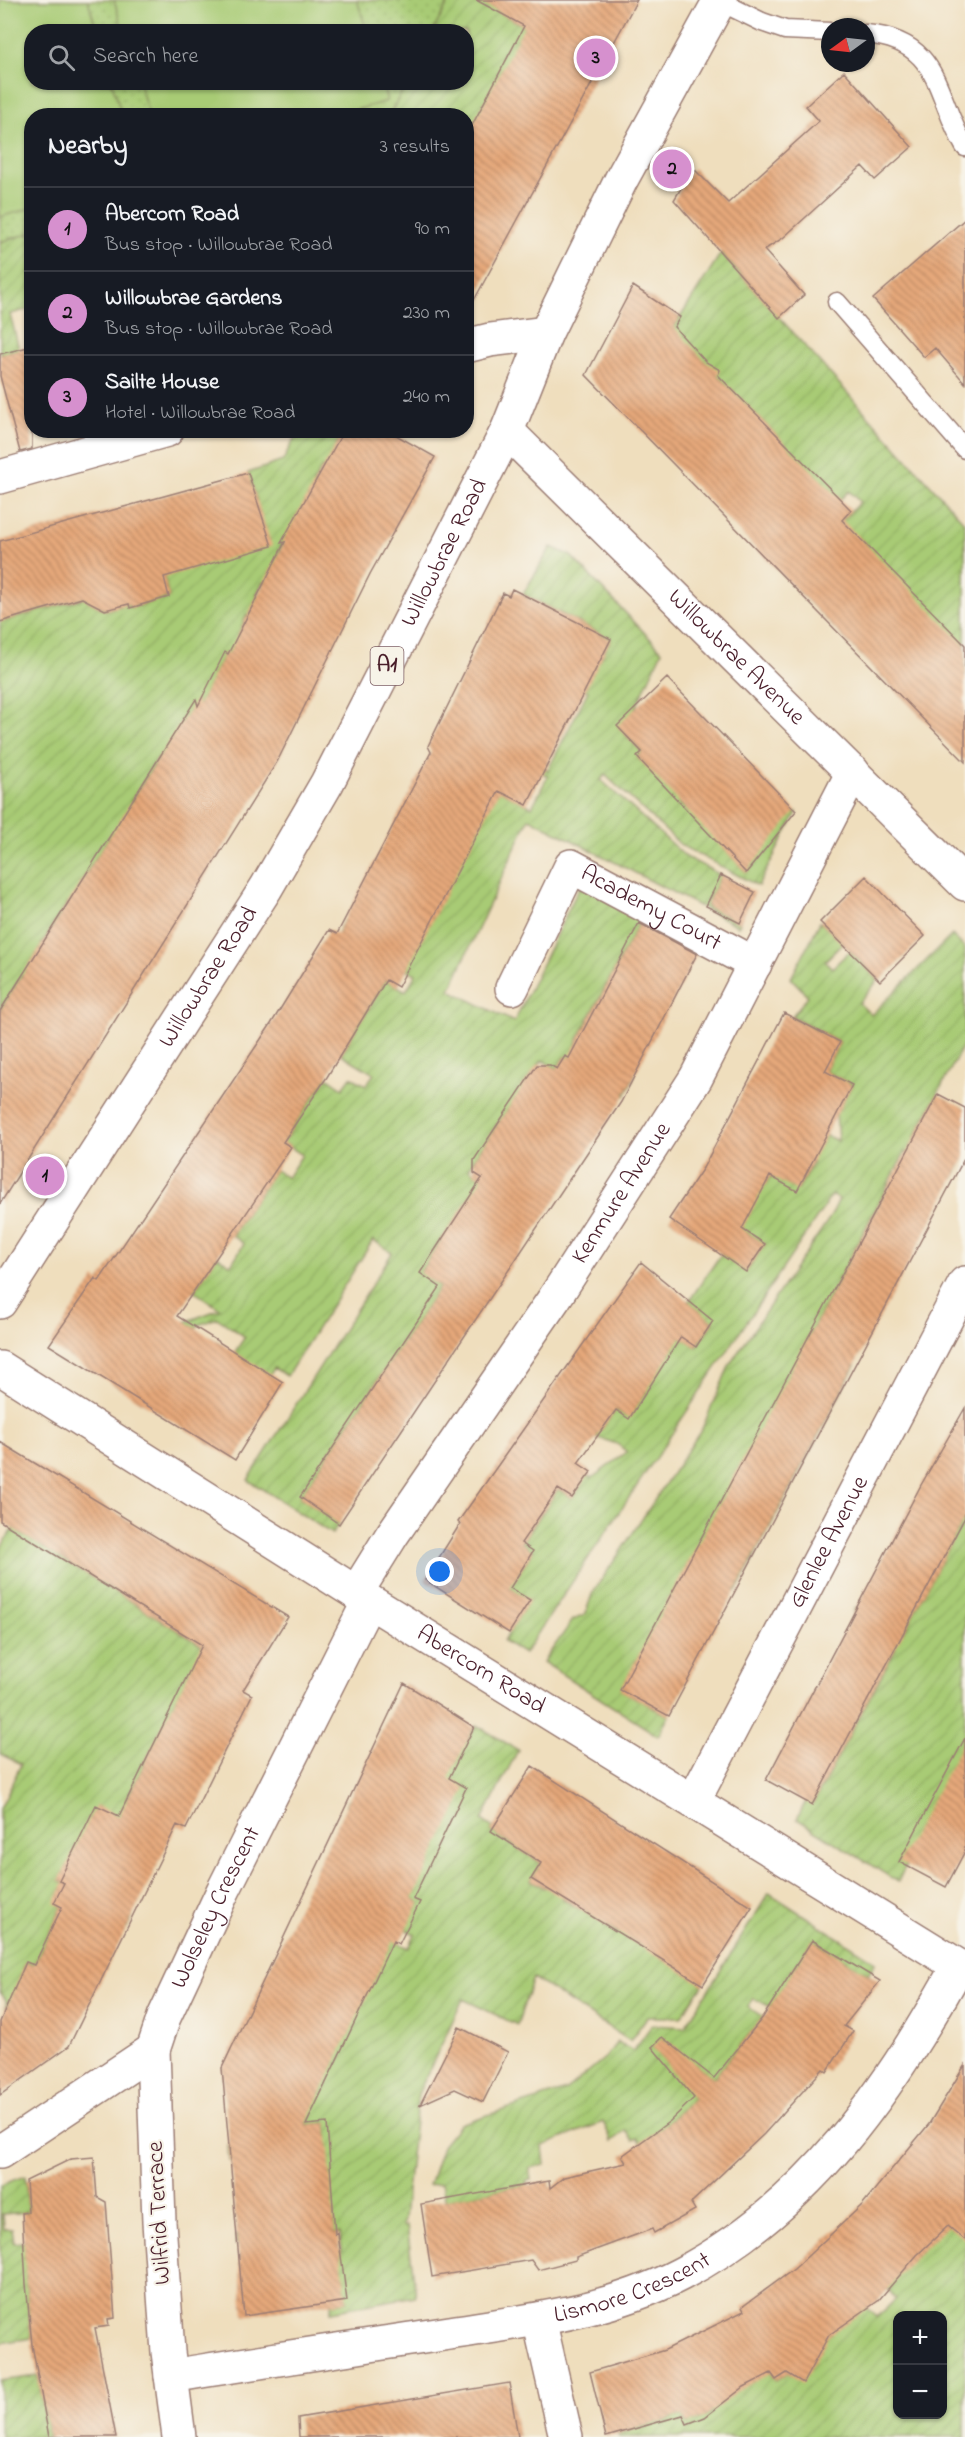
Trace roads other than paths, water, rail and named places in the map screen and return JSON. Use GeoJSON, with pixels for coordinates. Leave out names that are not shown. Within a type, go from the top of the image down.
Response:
{"type":"FeatureCollection","features":[{"type":"Feature","properties":{"kind":"street","name":"Willowbrae Road"},"geometry":{"type":"LineString","coordinates":[[0,1302],[266,888],[322,793],[507,431],[546,333],[621,180],[719,0]]}},
{"type":"Feature","properties":{"kind":"street"},"geometry":{"type":"LineString","coordinates":[[474,344],[546,333]]}},
{"type":"Feature","properties":{"kind":"street","name":"Willowbrae Avenue"},"geometry":{"type":"LineString","coordinates":[[507,431],[965,884]]}},
{"type":"Feature","properties":{"kind":"street"},"geometry":{"type":"LineString","coordinates":[[0,477],[139,438]]}},
{"type":"Feature","properties":{"kind":"street","name":"Kenmure Avenue"},"geometry":{"type":"LineString","coordinates":[[362,1597],[392,1535],[554,1299],[696,1078],[853,772]]}},
{"type":"Feature","properties":{"kind":"street","name":"Academy Court"},"geometry":{"type":"LineString","coordinates":[[512,988],[571,867],[755,964]]}},
{"type":"Feature","properties":{"kind":"street","name":"Glenlee Avenue"},"geometry":{"type":"LineString","coordinates":[[694,1800],[965,1283]]}},
{"type":"Feature","properties":{"kind":"street","name":"Abercorn Road"},"geometry":{"type":"LineString","coordinates":[[0,1368],[362,1597],[694,1800],[962,1968]]}},
{"type":"Feature","properties":{"kind":"street","name":"Wolseley Crescent"},"geometry":{"type":"LineString","coordinates":[[153,2050],[164,2017],[362,1597]]}},
{"type":"Feature","properties":{"kind":"street","name":"Lismore Crescent"},"geometry":{"type":"LineString","coordinates":[[171,2376],[539,2319],[614,2302],[679,2275],[715,2255],[784,2204],[812,2177],[877,2100],[962,1968]]}},
{"type":"Feature","properties":{"kind":"street"},"geometry":{"type":"LineString","coordinates":[[0,2152],[153,2050]]}},
{"type":"Feature","properties":{"kind":"street","name":"Wilfrid Terrace"},"geometry":{"type":"LineString","coordinates":[[153,2050],[159,2222],[171,2376],[179,2437]]}},
{"type":"Feature","properties":{"kind":"street"},"geometry":{"type":"LineString","coordinates":[[539,2319],[566,2437]]}},
{"type":"Feature","properties":{"kind":"lane"},"geometry":{"type":"LineString","coordinates":[[719,0],[762,22],[785,30],[821,32]]}},
{"type":"Feature","properties":{"kind":"lane"},"geometry":{"type":"LineString","coordinates":[[875,35],[890,36],[916,51],[934,75],[954,129],[965,147]]}},
{"type":"Feature","properties":{"kind":"lane"},"geometry":{"type":"LineString","coordinates":[[837,302],[965,449]]}},
{"type":"Feature","properties":{"kind":"place","name":"Sailte House"},"geometry":{"type":"Point","coordinates":[596,58]}},
{"type":"Feature","properties":{"kind":"place","name":"Willowbrae Gardens"},"geometry":{"type":"Point","coordinates":[672,169]}},
{"type":"Feature","properties":{"kind":"place","name":"Abercorn Road"},"geometry":{"type":"Point","coordinates":[45,1176]}}]}
